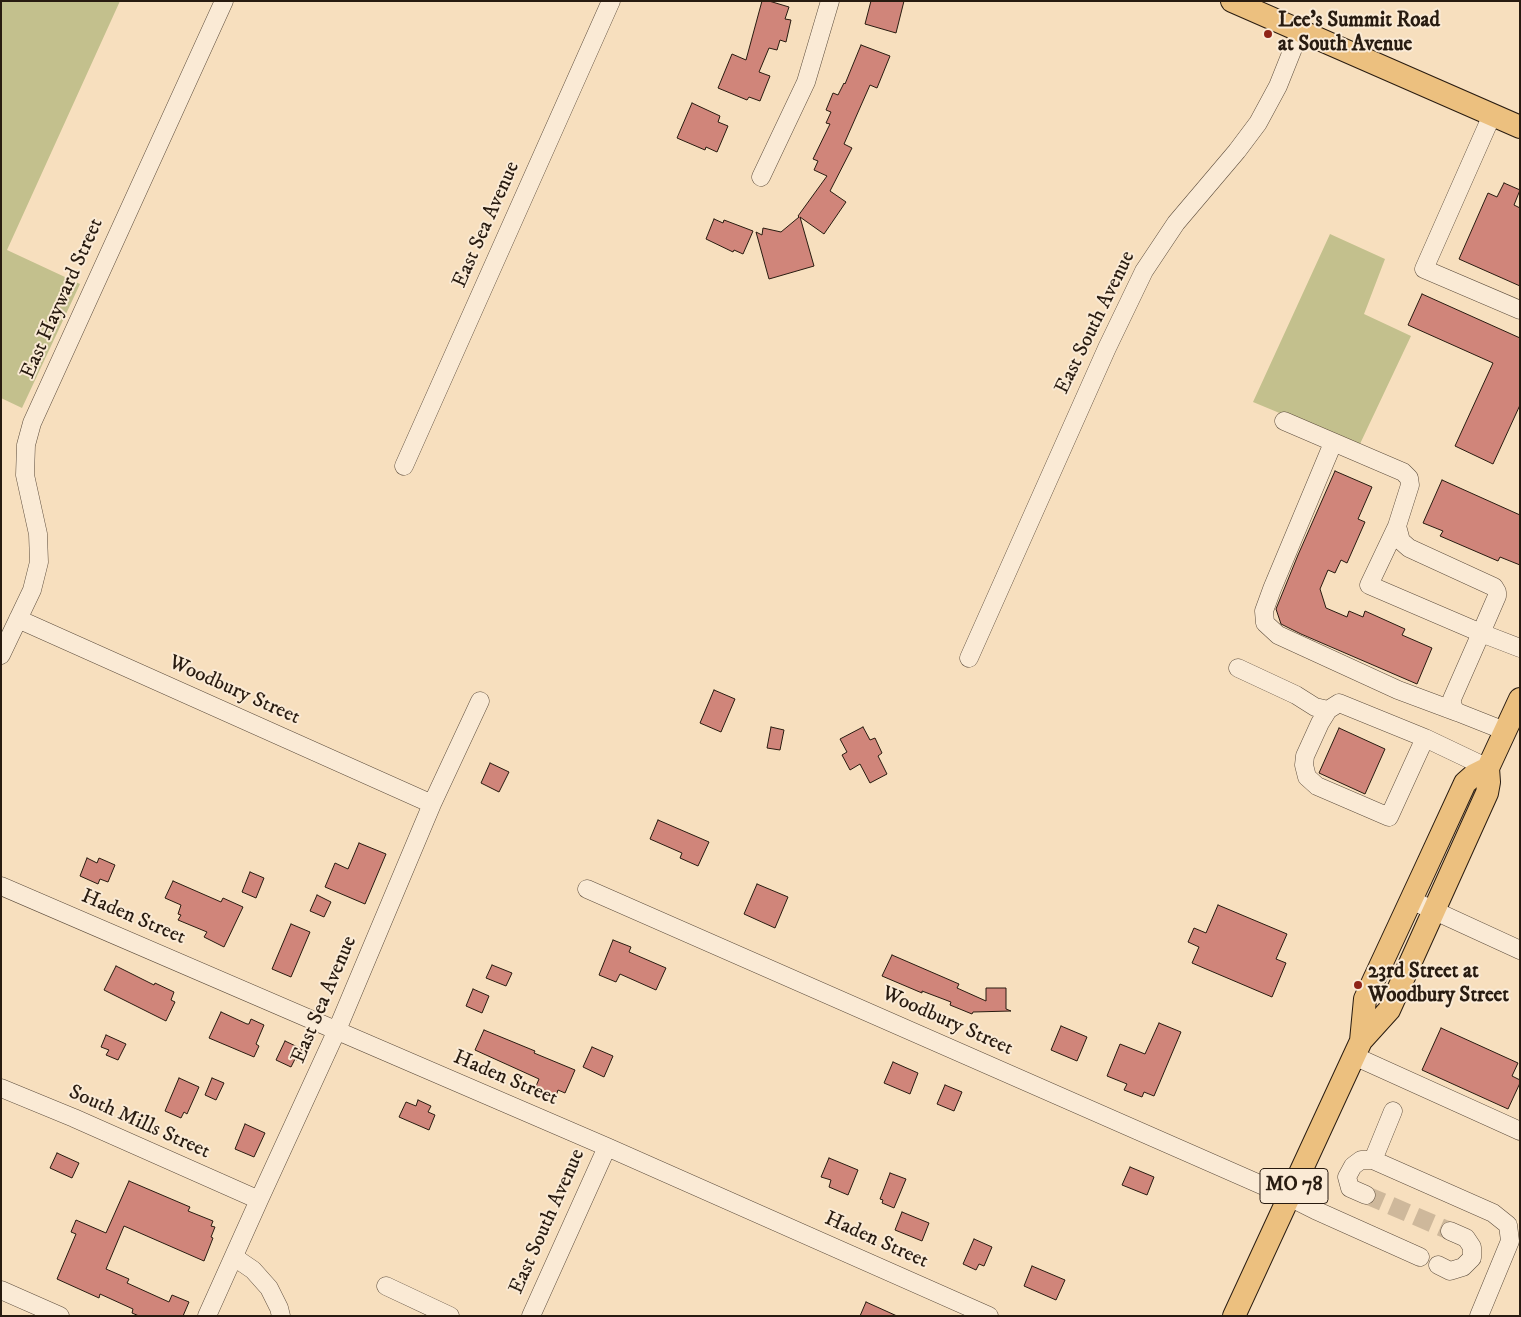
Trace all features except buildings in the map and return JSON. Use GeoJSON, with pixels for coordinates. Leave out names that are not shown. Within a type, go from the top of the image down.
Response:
{"type":"FeatureCollection","features":[{"type":"Feature","properties":{"kind":"main road"},"geometry":{"type":"LineString","coordinates":[[1232,1],[1520,127]]}},
{"type":"Feature","properties":{"kind":"main road","name":"MO 78"},"geometry":{"type":"LineString","coordinates":[[1234,1316],[1357,1049],[1389,1010],[1487,794],[1489,782],[1488,768],[1520,699]]}},
{"type":"Feature","properties":{"kind":"main road","name":"MO 78"},"geometry":{"type":"LineString","coordinates":[[1357,1049],[1365,999],[1465,783],[1474,775],[1488,768]]}},
{"type":"Feature","properties":{"kind":"street","name":"East Hayward Street"},"geometry":{"type":"LineString","coordinates":[[1,655],[32,590],[39,562],[38,534],[25,476],[26,445],[32,423],[224,1]]}},
{"type":"Feature","properties":{"kind":"street","name":"East Sea Avenue"},"geometry":{"type":"LineString","coordinates":[[404,466],[611,1]]}},
{"type":"Feature","properties":{"kind":"street"},"geometry":{"type":"LineString","coordinates":[[761,177],[806,82],[830,1]]}},
{"type":"Feature","properties":{"kind":"street","name":"East South Avenue"},"geometry":{"type":"LineString","coordinates":[[969,658],[1103,357],[1144,271],[1176,223],[1237,151],[1258,123],[1278,86],[1300,31]]}},
{"type":"Feature","properties":{"kind":"street"},"geometry":{"type":"LineString","coordinates":[[1492,115],[1424,268],[1520,310]]}},
{"type":"Feature","properties":{"kind":"street"},"geometry":{"type":"LineString","coordinates":[[1284,421],[1402,472],[1409,478],[1410,486],[1396,526],[1369,585],[1520,648]]}},
{"type":"Feature","properties":{"kind":"street"},"geometry":{"type":"LineString","coordinates":[[1333,443],[1272,588],[1264,611],[1265,623],[1278,635],[1398,690],[1505,731]]}},
{"type":"Feature","properties":{"kind":"street"},"geometry":{"type":"LineString","coordinates":[[1396,526],[1401,542],[1409,548],[1494,586],[1497,592],[1482,633],[1452,700],[1452,706],[1457,712]]}},
{"type":"Feature","properties":{"kind":"street","name":"Woodbury Street"},"geometry":{"type":"LineString","coordinates":[[18,619],[432,804]]}},
{"type":"Feature","properties":{"kind":"street"},"geometry":{"type":"LineString","coordinates":[[1238,668],[1296,695],[1315,707],[1328,710]]}},
{"type":"Feature","properties":{"kind":"street","name":"East Sea Avenue"},"geometry":{"type":"LineString","coordinates":[[207,1316],[337,1030],[432,804],[480,701]]}},
{"type":"Feature","properties":{"kind":"street"},"geometry":{"type":"LineString","coordinates":[[1425,738],[1389,817],[1317,786],[1307,777],[1304,765],[1305,756],[1328,710],[1339,703],[1425,738],[1488,768]]}},
{"type":"Feature","properties":{"kind":"street","name":"Haden Street"},"geometry":{"type":"LineString","coordinates":[[1,886],[607,1147],[989,1316]]}},
{"type":"Feature","properties":{"kind":"street","name":"Woodbury Street"},"geometry":{"type":"LineString","coordinates":[[588,889],[1289,1197],[1420,1257]]}},
{"type":"Feature","properties":{"kind":"street"},"geometry":{"type":"LineString","coordinates":[[1411,900],[1520,950]]}},
{"type":"Feature","properties":{"kind":"street"},"geometry":{"type":"LineString","coordinates":[[1357,1049],[1520,1130]]}},
{"type":"Feature","properties":{"kind":"street","name":"South Mills Street"},"geometry":{"type":"LineString","coordinates":[[1,1088],[74,1118],[259,1200]]}},
{"type":"Feature","properties":{"kind":"street"},"geometry":{"type":"LineString","coordinates":[[1373,1160],[1393,1111]]}},
{"type":"Feature","properties":{"kind":"street","name":"East South Avenue"},"geometry":{"type":"LineString","coordinates":[[530,1316],[607,1147]]}},
{"type":"Feature","properties":{"kind":"street"},"geometry":{"type":"LineString","coordinates":[[1366,1195],[1350,1188],[1347,1177],[1353,1166],[1361,1160],[1373,1160],[1493,1213],[1508,1225],[1510,1241],[1479,1316]]}},
{"type":"Feature","properties":{"kind":"street"},"geometry":{"type":"LineString","coordinates":[[1438,1265],[1450,1270],[1463,1267],[1472,1258],[1472,1247],[1466,1238],[1450,1231]]}},
{"type":"Feature","properties":{"kind":"street"},"geometry":{"type":"LineString","coordinates":[[234,1257],[253,1270],[269,1288],[281,1316]]}},
{"type":"Feature","properties":{"kind":"street"},"geometry":{"type":"LineString","coordinates":[[386,1286],[450,1316]]}},
{"type":"Feature","properties":{"kind":"street"},"geometry":{"type":"LineString","coordinates":[[1,1290],[60,1316]]}},
{"type":"Feature","properties":{"kind":"shaded area"},"geometry":{"type":"Polygon","coordinates":[[[1,1],[120,1],[7,250],[80,284],[22,408],[1,398],[1,1]]]}},
{"type":"Feature","properties":{"kind":"shaded area"},"geometry":{"type":"Polygon","coordinates":[[[1330,234],[1385,259],[1364,314],[1411,336],[1359,446],[1253,402],[1330,234]]]}},
{"type":"Feature","properties":{"kind":"tunnel"},"geometry":{"type":"LineString","coordinates":[[1366,1195],[1450,1231]]}},
{"type":"Feature","properties":{"kind":"place","name":"Lee's Summit Road at South Avenue"},"geometry":{"type":"Point","coordinates":[1268,34]}},
{"type":"Feature","properties":{"kind":"place","name":"23rd Street at Woodbury Street"},"geometry":{"type":"Point","coordinates":[1358,985]}}]}
